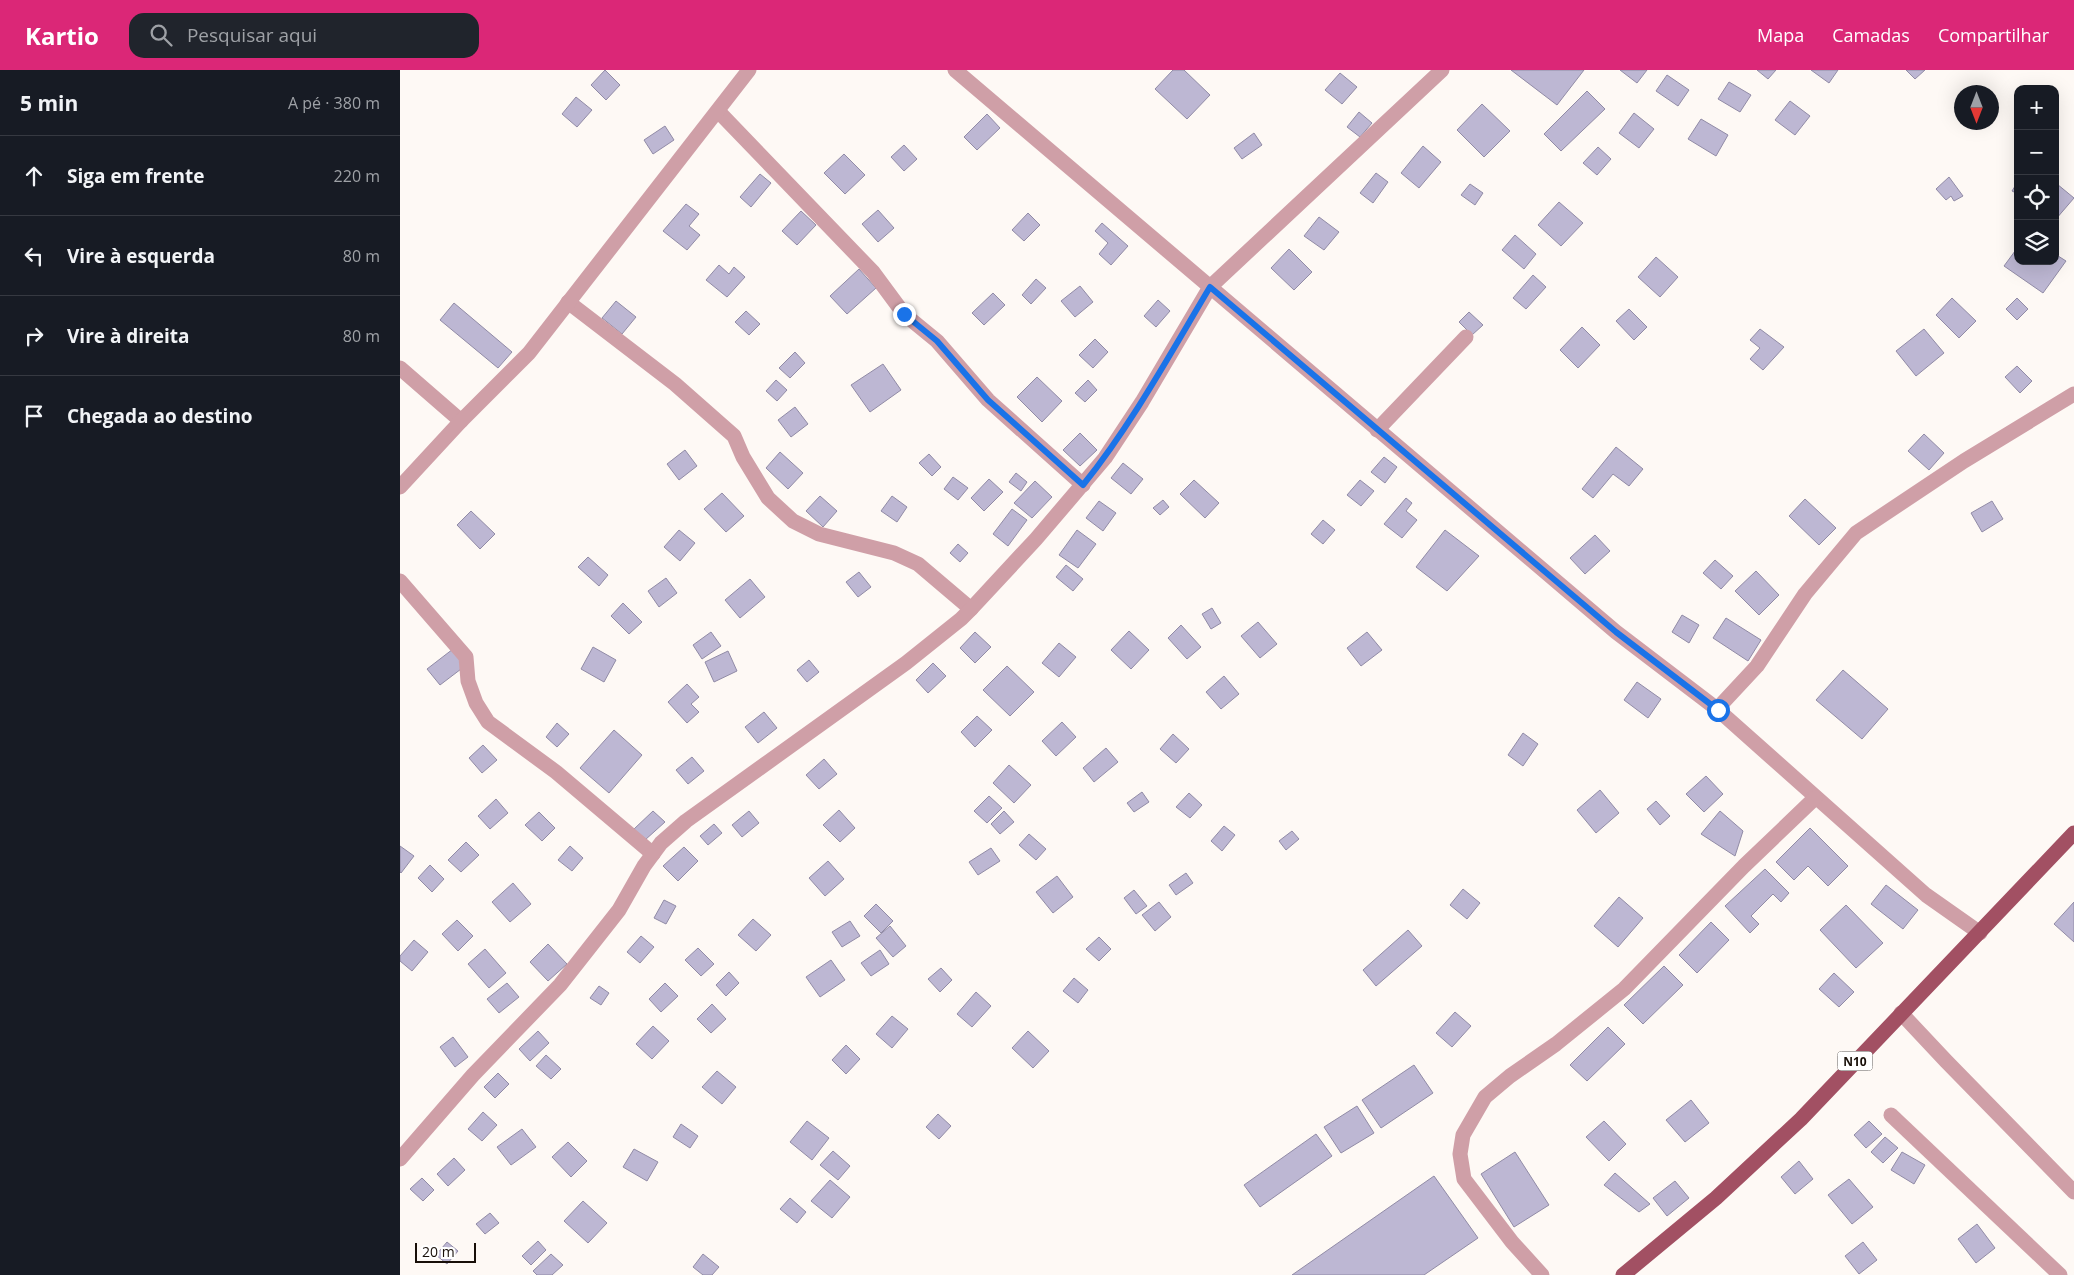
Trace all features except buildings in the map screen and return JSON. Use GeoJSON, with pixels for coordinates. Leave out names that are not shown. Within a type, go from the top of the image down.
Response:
{"type":"FeatureCollection","features":[{"type":"Feature","properties":{"kind":"main road","name":"N10"},"geometry":{"type":"LineString","coordinates":[[1623,1275],[1716,1198],[1794,1126],[2074,833]]}},
{"type":"Feature","properties":{"kind":"street"},"geometry":{"type":"LineString","coordinates":[[400,487],[529,353],[749,70]]}},
{"type":"Feature","properties":{"kind":"street"},"geometry":{"type":"LineString","coordinates":[[956,70],[1616,632],[1718,710],[1926,895],[1980,933]]}},
{"type":"Feature","properties":{"kind":"street"},"geometry":{"type":"LineString","coordinates":[[400,1159],[473,1075],[560,984],[619,910],[661,843],[686,821],[906,663],[961,619],[1083,485],[1105,458],[1142,402],[1210,287],[1442,70]]}},
{"type":"Feature","properties":{"kind":"street"},"geometry":{"type":"LineString","coordinates":[[718,111],[873,272],[904,314],[937,341],[988,400],[1083,485]]}},
{"type":"Feature","properties":{"kind":"street"},"geometry":{"type":"LineString","coordinates":[[568,302],[675,384],[734,436],[743,457],[768,498],[793,522],[819,534],[894,552],[918,564],[970,609]]}},
{"type":"Feature","properties":{"kind":"street"},"geometry":{"type":"LineString","coordinates":[[1378,430],[1466,337]]}},
{"type":"Feature","properties":{"kind":"street"},"geometry":{"type":"LineString","coordinates":[[400,368],[462,421]]}},
{"type":"Feature","properties":{"kind":"street"},"geometry":{"type":"LineString","coordinates":[[1718,710],[1757,666],[1805,594],[1856,533],[1964,461],[2074,394]]}},
{"type":"Feature","properties":{"kind":"street"},"geometry":{"type":"LineString","coordinates":[[400,580],[466,657],[468,681],[476,703],[488,722],[556,772],[653,854]]}},
{"type":"Feature","properties":{"kind":"street"},"geometry":{"type":"LineString","coordinates":[[1542,1275],[1512,1242],[1464,1179],[1460,1154],[1463,1135],[1485,1097],[1510,1076],[1556,1044],[1624,989],[1744,866],[1815,798]]}},
{"type":"Feature","properties":{"kind":"street"},"geometry":{"type":"LineString","coordinates":[[1901,1013],[2074,1192]]}},
{"type":"Feature","properties":{"kind":"street"},"geometry":{"type":"LineString","coordinates":[[1891,1115],[2060,1275]]}},
{"type":"Feature","properties":{"kind":"route"},"geometry":{"type":"LineString","coordinates":[[904,314],[937,341],[988,400],[1083,485],[1105,458],[1142,402],[1210,287],[1616,632],[1718,710]]}}]}
